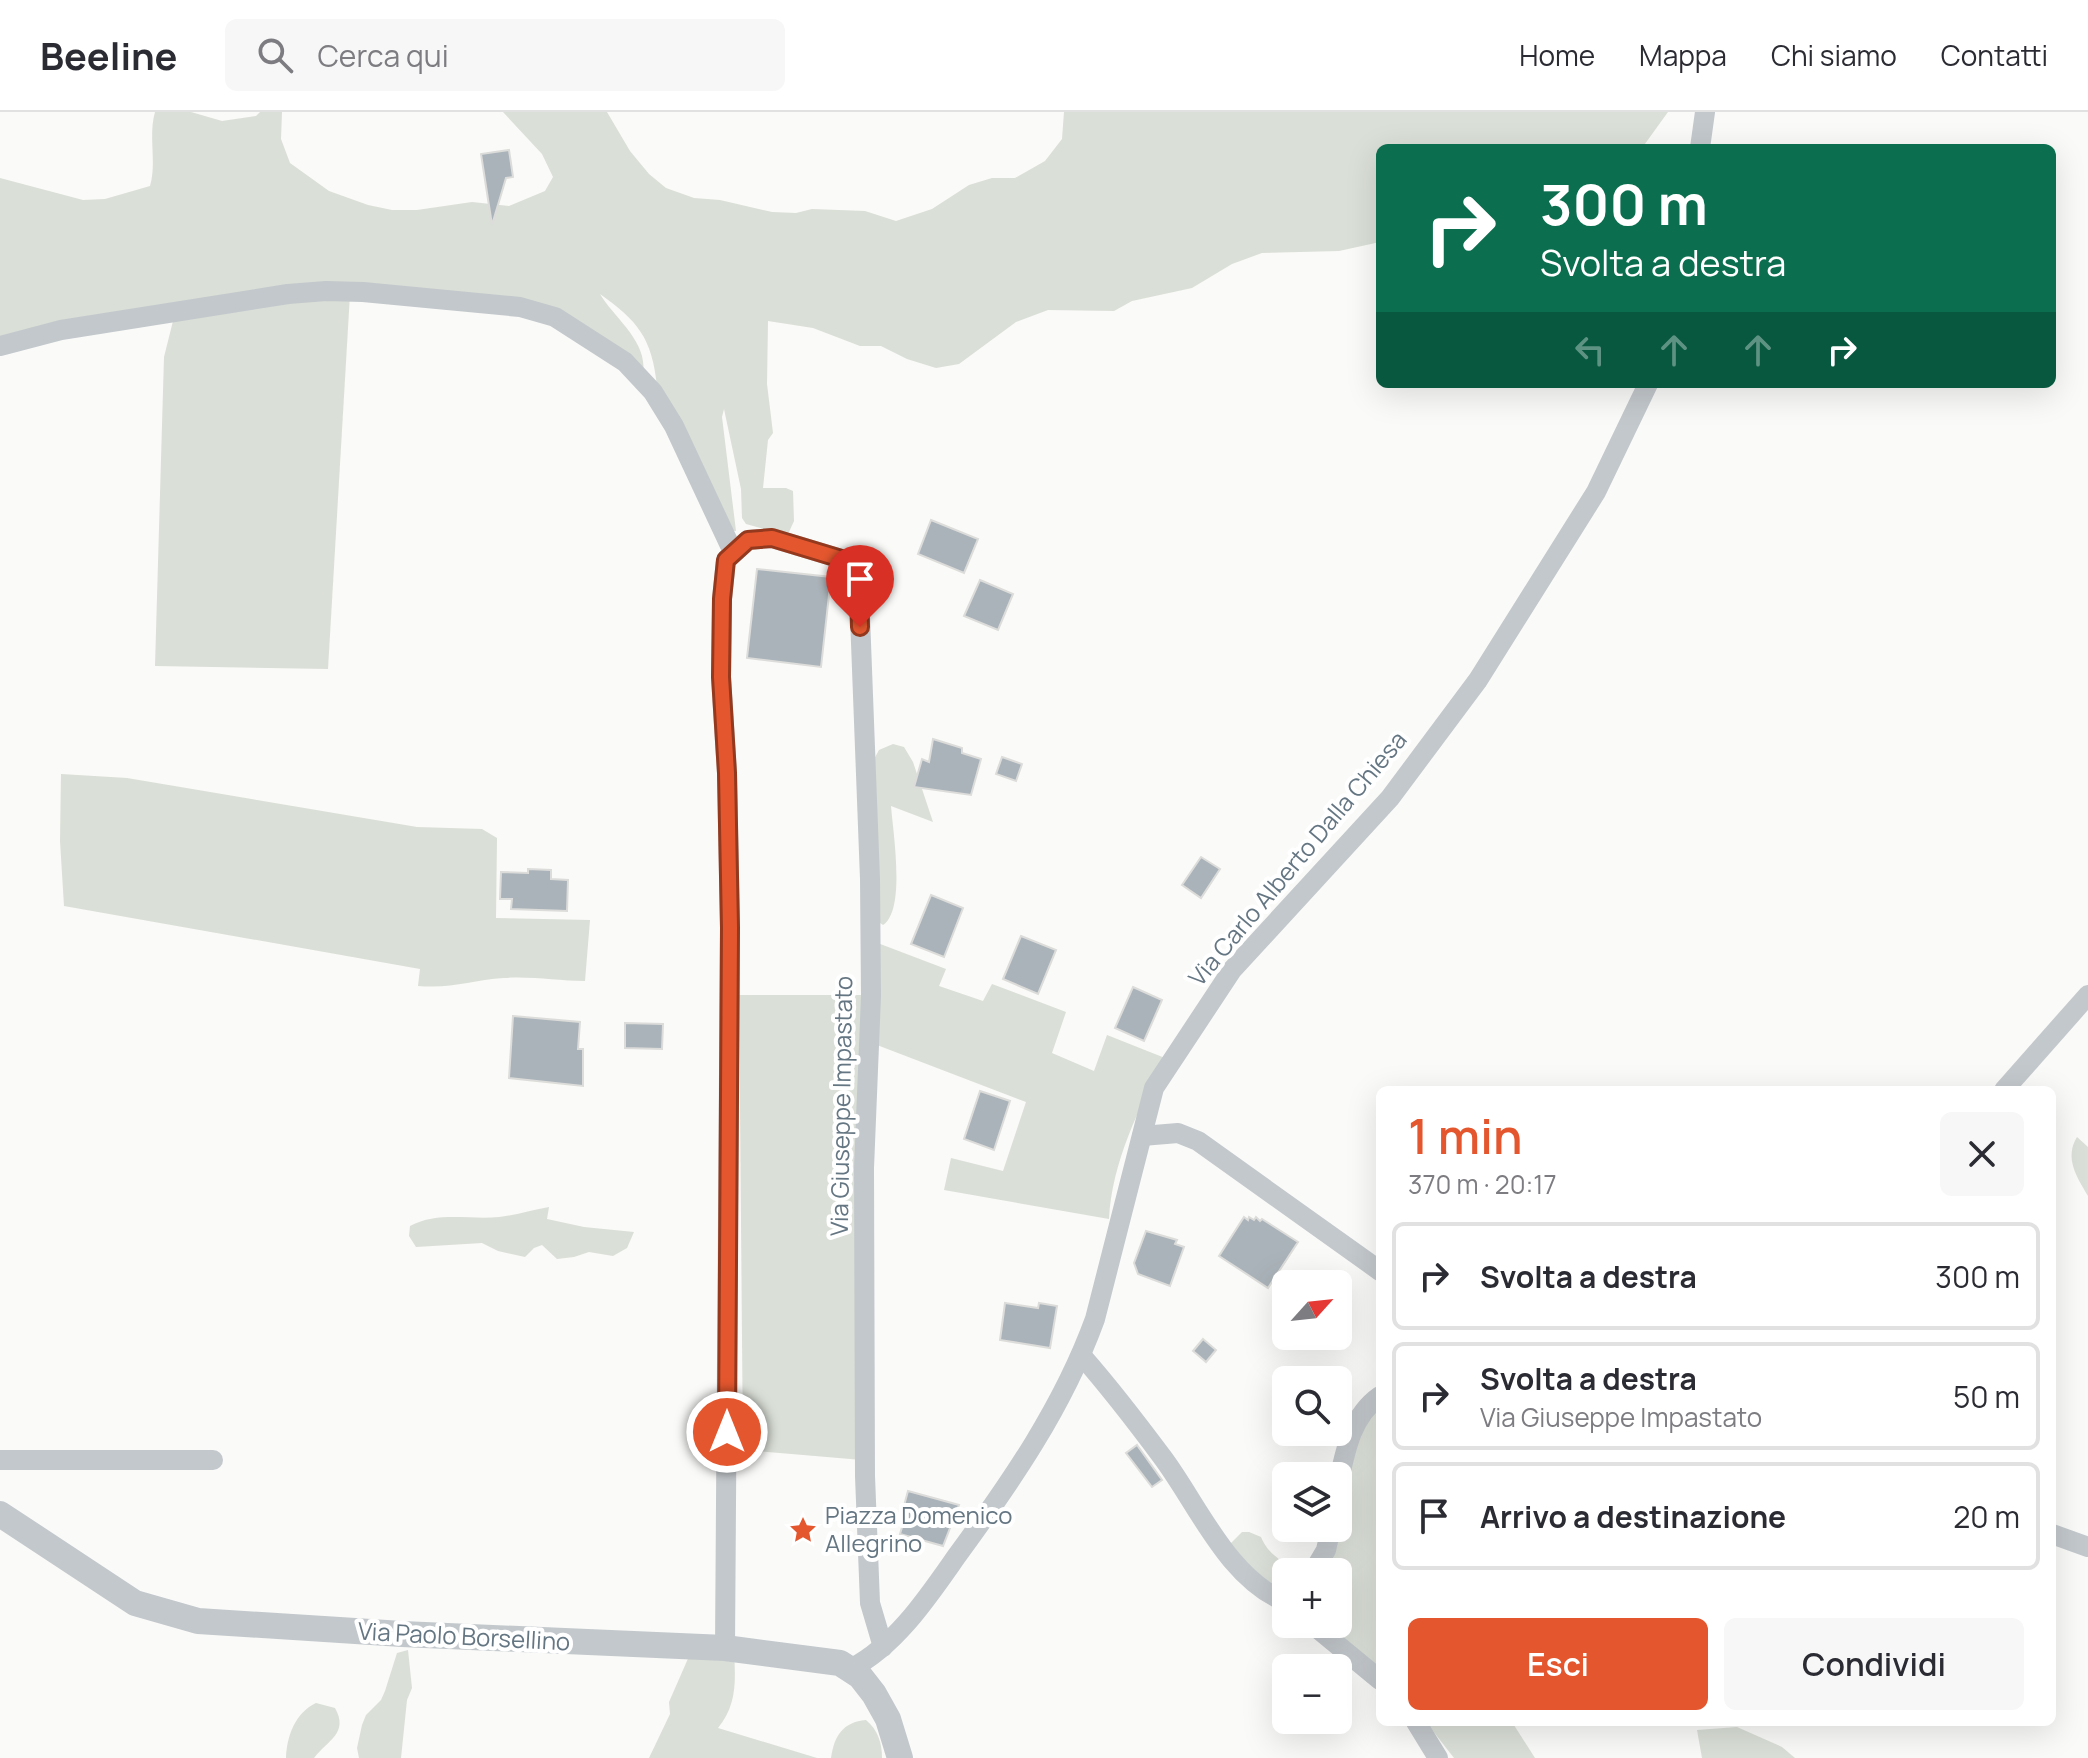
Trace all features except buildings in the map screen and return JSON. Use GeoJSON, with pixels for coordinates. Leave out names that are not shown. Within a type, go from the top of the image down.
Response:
{"type":"FeatureCollection","features":[{"type":"Feature","properties":{"kind":"street"},"geometry":{"type":"LineString","coordinates":[[1701,144],[1705,112]]}},
{"type":"Feature","properties":{"kind":"street"},"geometry":{"type":"LineString","coordinates":[[0,346],[61,330],[288,294],[326,291],[363,292],[532,311],[555,317],[625,362],[653,392],[674,426],[733,552],[726,560],[722,599],[721,677],[727,773],[730,928],[725,1648]]}},
{"type":"Feature","properties":{"kind":"street","name":"Via Carlo Alberto Dalla Chiesa"},"geometry":{"type":"LineString","coordinates":[[852,1668],[883,1647],[933,1589],[1042,1434],[1082,1356],[1095,1319],[1154,1088],[1232,970],[1390,798],[1478,680],[1596,492],[1646,388]]}},
{"type":"Feature","properties":{"kind":"street","name":"Via Giuseppe Impastato"},"geometry":{"type":"LineString","coordinates":[[733,552],[748,540],[772,538],[858,564],[870,879],[870,1006],[864,1168],[865,1476],[870,1603],[883,1647]]}},
{"type":"Feature","properties":{"kind":"street"},"geometry":{"type":"LineString","coordinates":[[2008,1086],[2088,995]]}},
{"type":"Feature","properties":{"kind":"street"},"geometry":{"type":"LineString","coordinates":[[1142,1136],[1178,1133],[1198,1141],[1376,1268]]}},
{"type":"Feature","properties":{"kind":"street"},"geometry":{"type":"LineString","coordinates":[[1082,1356],[1162,1457],[1225,1551],[1250,1577],[1272,1592]]}},
{"type":"Feature","properties":{"kind":"street"},"geometry":{"type":"LineString","coordinates":[[1343,1462],[1359,1417],[1376,1400]]}},
{"type":"Feature","properties":{"kind":"street"},"geometry":{"type":"LineString","coordinates":[[0,1460],[213,1460]]}},
{"type":"Feature","properties":{"kind":"street","name":"Via Paolo Borsellino"},"geometry":{"type":"LineString","coordinates":[[0,1514],[135,1603],[198,1621],[402,1634],[725,1648],[826,1659],[852,1668]]}},
{"type":"Feature","properties":{"kind":"street"},"geometry":{"type":"LineString","coordinates":[[2056,1535],[2088,1547]]}},
{"type":"Feature","properties":{"kind":"street"},"geometry":{"type":"LineString","coordinates":[[1329,1638],[1376,1677]]}},
{"type":"Feature","properties":{"kind":"street"},"geometry":{"type":"LineString","coordinates":[[852,1668],[874,1694],[888,1719],[900,1758]]}},
{"type":"Feature","properties":{"kind":"street"},"geometry":{"type":"LineString","coordinates":[[1418,1726],[1438,1758]]}},
{"type":"Feature","properties":{"kind":"shaded area"},"geometry":{"type":"Polygon","coordinates":[[[155,112],[191,112],[222,121],[256,116],[260,112],[282,112],[281,139],[290,163],[329,191],[368,205],[392,210],[417,210],[472,202],[509,206],[545,191],[553,177],[542,154],[503,112],[607,112],[630,151],[649,174],[666,188],[694,198],[720,200],[772,212],[796,213],[812,209],[865,211],[896,221],[932,209],[969,185],[992,178],[1015,178],[1045,161],[1062,139],[1064,112],[1668,112],[1645,144],[1376,144],[1376,243],[1339,251],[1262,253],[1232,264],[1192,288],[1132,301],[1114,311],[1048,310],[1016,322],[959,364],[936,368],[907,359],[881,346],[860,346],[813,328],[768,321],[767,384],[773,433],[768,440],[763,488],[793,491],[794,521],[789,532],[746,524],[742,518],[741,489],[724,409],[722,417],[736,531],[728,530],[657,386],[647,343],[633,322],[600,294],[635,340],[643,361],[643,373],[570,320],[380,290],[0,340],[0,178],[83,200],[105,199],[150,186],[155,112]]]}},
{"type":"Feature","properties":{"kind":"shaded area"},"geometry":{"type":"Polygon","coordinates":[[[350,294],[328,669],[155,666],[164,357],[174,317],[350,294]]]}},
{"type":"Feature","properties":{"kind":"shaded area"},"geometry":{"type":"Polygon","coordinates":[[[893,744],[904,747],[913,762],[933,822],[891,806],[896,888],[890,917],[883,925],[876,920],[872,763],[879,750],[893,744]]]}},
{"type":"Feature","properties":{"kind":"shaded area"},"geometry":{"type":"Polygon","coordinates":[[[61,774],[127,778],[417,827],[482,829],[497,838],[496,918],[590,920],[585,981],[514,978],[418,986],[420,969],[64,906],[60,841],[61,774]]]}},
{"type":"Feature","properties":{"kind":"shaded area"},"geometry":{"type":"Polygon","coordinates":[[[875,942],[946,969],[939,986],[983,1001],[992,984],[1066,1012],[1052,1053],[1094,1071],[1107,1035],[1165,1058],[1121,1156],[1109,1219],[944,1190],[951,1158],[1003,1171],[1026,1102],[877,1045],[875,942]]]}},
{"type":"Feature","properties":{"kind":"shaded area"},"geometry":{"type":"Polygon","coordinates":[[[739,995],[864,995],[862,1460],[743,1450],[739,995]]]}},
{"type":"Feature","properties":{"kind":"shaded area"},"geometry":{"type":"Polygon","coordinates":[[[2077,1137],[2088,1147],[2088,1196],[2076,1175],[2072,1160],[2077,1137]]]}},
{"type":"Feature","properties":{"kind":"shaded area"},"geometry":{"type":"Polygon","coordinates":[[[549,1207],[547,1219],[584,1227],[634,1232],[627,1248],[613,1256],[589,1252],[557,1259],[542,1245],[525,1257],[498,1251],[482,1243],[416,1247],[409,1236],[410,1226],[421,1221],[499,1217],[549,1207]]]}},
{"type":"Feature","properties":{"kind":"shaded area"},"geometry":{"type":"Polygon","coordinates":[[[1376,1410],[1376,1669],[1343,1638],[1352,1638],[1352,1558],[1324,1558],[1332,1542],[1352,1542],[1352,1462],[1349,1462],[1358,1424],[1376,1410]]]}},
{"type":"Feature","properties":{"kind":"shaded area"},"geometry":{"type":"Polygon","coordinates":[[[1242,1532],[1261,1537],[1278,1558],[1272,1558],[1272,1587],[1261,1580],[1229,1545],[1242,1532]]]}},
{"type":"Feature","properties":{"kind":"shaded area"},"geometry":{"type":"Polygon","coordinates":[[[408,1650],[412,1688],[407,1700],[401,1758],[359,1758],[357,1748],[366,1715],[381,1700],[397,1653],[408,1650]]]}},
{"type":"Feature","properties":{"kind":"shaded area"},"geometry":{"type":"Polygon","coordinates":[[[690,1654],[734,1654],[734,1694],[718,1728],[817,1758],[649,1758],[670,1714],[669,1702],[690,1654]]]}},
{"type":"Feature","properties":{"kind":"shaded area"},"geometry":{"type":"Polygon","coordinates":[[[316,1703],[335,1708],[340,1724],[335,1736],[314,1758],[286,1758],[294,1726],[303,1713],[316,1703]]]}},
{"type":"Feature","properties":{"kind":"shaded area"},"geometry":{"type":"Polygon","coordinates":[[[866,1720],[878,1737],[882,1758],[831,1758],[834,1743],[841,1732],[851,1724],[866,1720]]]}},
{"type":"Feature","properties":{"kind":"shaded area"},"geometry":{"type":"Polygon","coordinates":[[[1429,1726],[1515,1726],[1535,1758],[1454,1758],[1429,1726]]]}},
{"type":"Feature","properties":{"kind":"shaded area"},"geometry":{"type":"Polygon","coordinates":[[[1737,1727],[1782,1747],[1795,1758],[1702,1758],[1697,1730],[1737,1727]]]}},
{"type":"Feature","properties":{"kind":"place","name":"Piazza Domenico Allegrino"},"geometry":{"type":"Point","coordinates":[803,1530]}},
{"type":"Feature","properties":{"kind":"route"},"geometry":{"type":"LineString","coordinates":[[727,1432],[730,928],[727,773],[721,677],[726,560],[748,540],[772,538],[858,564],[860,627]]}}]}
